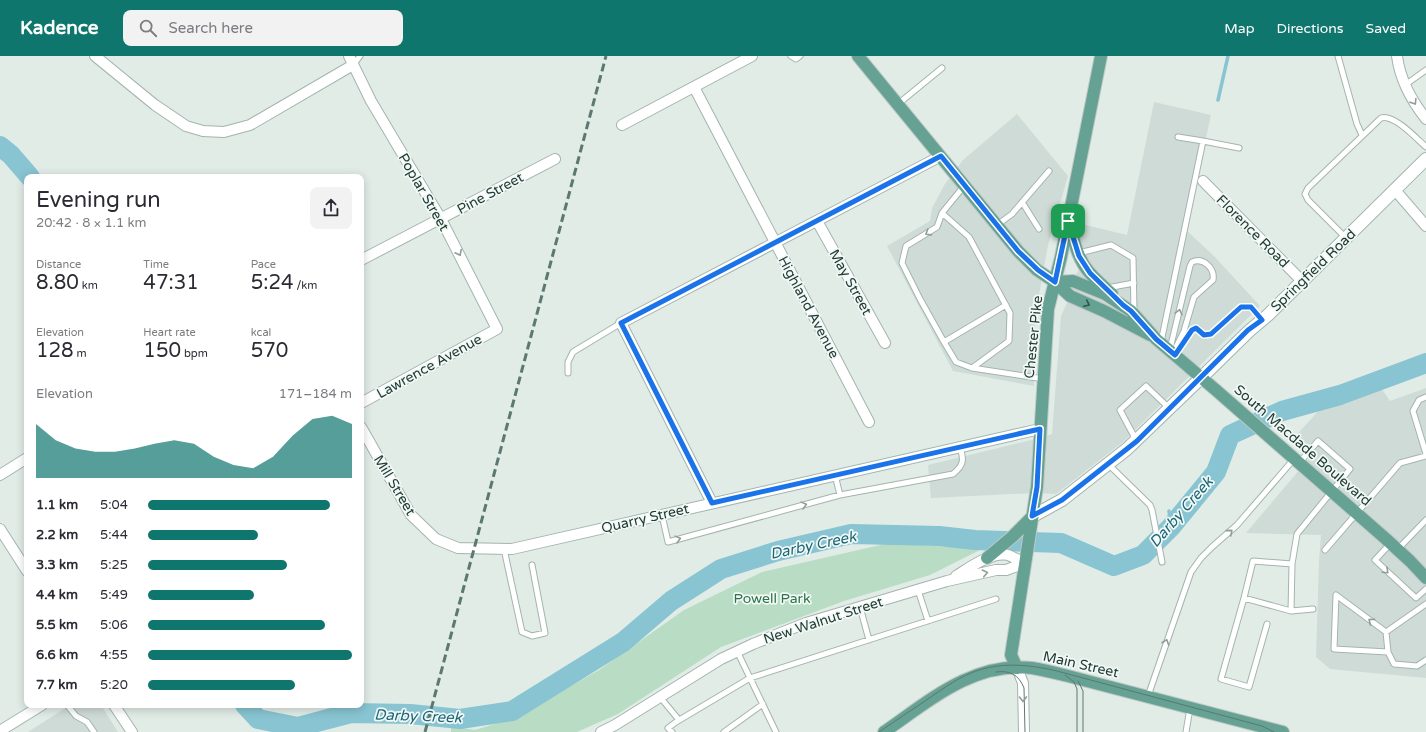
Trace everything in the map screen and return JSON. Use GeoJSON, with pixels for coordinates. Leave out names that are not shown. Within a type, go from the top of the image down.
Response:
{"type":"FeatureCollection","features":[{"type":"Feature","properties":{"kind":"main road","name":"Chester Pike"},"geometry":{"type":"LineString","coordinates":[[858,56],[1027,261],[1055,282],[1048,309],[1037,487],[1011,655],[1017,668]]}},
{"type":"Feature","properties":{"kind":"main road"},"geometry":{"type":"LineString","coordinates":[[1055,282],[1101,56]]}},
{"type":"Feature","properties":{"kind":"main road","name":"Springfield Road"},"geometry":{"type":"LineString","coordinates":[[1032,516],[1062,500],[1137,441],[1248,330],[1262,320],[1426,159]]}},
{"type":"Feature","properties":{"kind":"main road"},"geometry":{"type":"LineString","coordinates":[[1068,221],[1082,263],[1090,273],[1123,305]]}},
{"type":"Feature","properties":{"kind":"main road","name":"South Macdade Boulevard"},"geometry":{"type":"LineString","coordinates":[[1055,282],[1073,281],[1105,294],[1123,305],[1134,314],[1167,348],[1279,444],[1394,546],[1426,578]]}},
{"type":"Feature","properties":{"kind":"main road","name":"South Macdade Boulevard"},"geometry":{"type":"LineString","coordinates":[[1055,282],[1070,296],[1114,316],[1167,348]]}},
{"type":"Feature","properties":{"kind":"main road"},"geometry":{"type":"LineString","coordinates":[[988,558],[1019,531],[1032,516]]}},
{"type":"Feature","properties":{"kind":"main road","name":"Main Street"},"geometry":{"type":"LineString","coordinates":[[884,732],[956,684],[979,673],[998,669],[1017,668],[1032,668],[1148,696],[1283,732]]}},
{"type":"Feature","properties":{"kind":"street"},"geometry":{"type":"LineString","coordinates":[[95,56],[155,105],[186,126],[203,131],[224,132],[250,125],[351,60]]}},
{"type":"Feature","properties":{"kind":"street"},"geometry":{"type":"LineString","coordinates":[[622,124],[752,56]]}},
{"type":"Feature","properties":{"kind":"street"},"geometry":{"type":"LineString","coordinates":[[1397,56],[1399,69],[1405,85],[1415,104],[1426,119]]}},
{"type":"Feature","properties":{"kind":"street","name":"Poplar Street"},"geometry":{"type":"LineString","coordinates":[[351,60],[371,101],[441,219],[497,329]]}},
{"type":"Feature","properties":{"kind":"street","name":"Highland Avenue"},"geometry":{"type":"LineString","coordinates":[[694,86],[869,422]]}},
{"type":"Feature","properties":{"kind":"street"},"geometry":{"type":"LineString","coordinates":[[712,503],[621,323],[941,156]]}},
{"type":"Feature","properties":{"kind":"street","name":"Pine Street"},"geometry":{"type":"LineString","coordinates":[[364,258],[555,159]]}},
{"type":"Feature","properties":{"kind":"street","name":"Florence Road"},"geometry":{"type":"LineString","coordinates":[[1203,181],[1302,281]]}},
{"type":"Feature","properties":{"kind":"street"},"geometry":{"type":"LineString","coordinates":[[1395,190],[1426,226]]}},
{"type":"Feature","properties":{"kind":"street","name":"May Street"},"geometry":{"type":"LineString","coordinates":[[817,221],[885,343]]}},
{"type":"Feature","properties":{"kind":"street","name":"Lawrence Avenue"},"geometry":{"type":"LineString","coordinates":[[364,401],[497,329]]}},
{"type":"Feature","properties":{"kind":"street","name":"Quarry Street"},"geometry":{"type":"LineString","coordinates":[[458,548],[512,549],[1040,429]]}},
{"type":"Feature","properties":{"kind":"street","name":"Mill Street"},"geometry":{"type":"LineString","coordinates":[[364,431],[411,515],[436,539],[458,548]]}},
{"type":"Feature","properties":{"kind":"street"},"geometry":{"type":"LineString","coordinates":[[0,475],[24,460]]}},
{"type":"Feature","properties":{"kind":"street"},"geometry":{"type":"LineString","coordinates":[[0,529],[24,566]]}},
{"type":"Feature","properties":{"kind":"street","name":"New Walnut Street"},"geometry":{"type":"LineString","coordinates":[[947,581],[988,558],[1000,555],[1007,555],[1025,563]]}},
{"type":"Feature","properties":{"kind":"street","name":"New Walnut Street"},"geometry":{"type":"LineString","coordinates":[[601,732],[615,725],[721,658],[806,623],[947,581],[996,570],[1006,570],[1025,563]]}},
{"type":"Feature","properties":{"kind":"street"},"geometry":{"type":"LineString","coordinates":[[1017,668],[1023,683],[1024,732]]}},
{"type":"Feature","properties":{"kind":"street"},"geometry":{"type":"LineString","coordinates":[[0,731],[37,708]]}},
{"type":"Feature","properties":{"kind":"street"},"geometry":{"type":"LineString","coordinates":[[116,708],[132,732]]}},
{"type":"Feature","properties":{"kind":"lane"},"geometry":{"type":"LineString","coordinates":[[351,60],[360,56]]}},
{"type":"Feature","properties":{"kind":"lane"},"geometry":{"type":"LineString","coordinates":[[790,56],[796,59],[800,56]]}},
{"type":"Feature","properties":{"kind":"lane"},"geometry":{"type":"LineString","coordinates":[[1338,56],[1357,124],[1362,135]]}},
{"type":"Feature","properties":{"kind":"lane"},"geometry":{"type":"LineString","coordinates":[[898,104],[942,68]]}},
{"type":"Feature","properties":{"kind":"lane"},"geometry":{"type":"LineString","coordinates":[[1405,85],[1426,70]]}},
{"type":"Feature","properties":{"kind":"lane"},"geometry":{"type":"LineString","coordinates":[[1346,238],[1308,200],[1306,194],[1308,188],[1362,135],[1385,116],[1396,120],[1426,147]]}},
{"type":"Feature","properties":{"kind":"lane"},"geometry":{"type":"LineString","coordinates":[[1178,137],[1239,148]]}},
{"type":"Feature","properties":{"kind":"lane"},"geometry":{"type":"LineString","coordinates":[[1167,348],[1203,141]]}},
{"type":"Feature","properties":{"kind":"lane"},"geometry":{"type":"LineString","coordinates":[[997,225],[1012,214],[1049,171]]}},
{"type":"Feature","properties":{"kind":"lane"},"geometry":{"type":"LineString","coordinates":[[964,186],[942,213],[937,227],[906,246],[902,263],[956,362],[972,368],[1044,379]]}},
{"type":"Feature","properties":{"kind":"lane"},"geometry":{"type":"LineString","coordinates":[[1022,202],[1039,229]]}},
{"type":"Feature","properties":{"kind":"lane"},"geometry":{"type":"LineString","coordinates":[[942,213],[969,237],[1010,313],[1009,341],[972,368]]}},
{"type":"Feature","properties":{"kind":"lane"},"geometry":{"type":"LineString","coordinates":[[1078,253],[1111,245],[1133,258],[1134,314]]}},
{"type":"Feature","properties":{"kind":"lane"},"geometry":{"type":"LineString","coordinates":[[1200,260],[1206,263],[1211,270],[1213,280],[1194,297],[1184,331],[1167,348],[1190,266],[1192,262],[1200,260]]}},
{"type":"Feature","properties":{"kind":"lane"},"geometry":{"type":"LineString","coordinates":[[1106,288],[1134,283]]}},
{"type":"Feature","properties":{"kind":"lane"},"geometry":{"type":"LineString","coordinates":[[944,342],[1006,305]]}},
{"type":"Feature","properties":{"kind":"lane"},"geometry":{"type":"LineString","coordinates":[[1167,348],[1196,328],[1204,335],[1211,334],[1241,307],[1251,307],[1262,320]]}},
{"type":"Feature","properties":{"kind":"lane"},"geometry":{"type":"LineString","coordinates":[[568,373],[568,362],[573,352],[621,323]]}},
{"type":"Feature","properties":{"kind":"lane"},"geometry":{"type":"LineString","coordinates":[[1137,441],[1120,410],[1146,386],[1169,408]]}},
{"type":"Feature","properties":{"kind":"lane"},"geometry":{"type":"LineString","coordinates":[[1325,550],[1400,463],[1426,455],[1413,412],[1419,400],[1426,397]]}},
{"type":"Feature","properties":{"kind":"lane"},"geometry":{"type":"LineString","coordinates":[[1148,696],[1191,572],[1198,561],[1238,525],[1297,461],[1318,441],[1350,469],[1297,534],[1292,564],[1291,611]]}},
{"type":"Feature","properties":{"kind":"lane"},"geometry":{"type":"LineString","coordinates":[[662,515],[668,542],[840,494],[953,474],[959,469],[964,459],[960,447]]}},
{"type":"Feature","properties":{"kind":"lane"},"geometry":{"type":"LineString","coordinates":[[1108,464],[1146,500],[1152,510],[1162,562]]}},
{"type":"Feature","properties":{"kind":"lane"},"geometry":{"type":"LineString","coordinates":[[835,475],[840,494]]}},
{"type":"Feature","properties":{"kind":"lane"},"geometry":{"type":"LineString","coordinates":[[1426,520],[1375,560],[1416,598],[1426,589]]}},
{"type":"Feature","properties":{"kind":"lane"},"geometry":{"type":"LineString","coordinates":[[504,549],[522,632],[532,636],[545,633],[532,565]]}},
{"type":"Feature","properties":{"kind":"lane"},"geometry":{"type":"LineString","coordinates":[[1267,624],[1249,687],[1220,679],[1244,598],[1253,561],[1292,564]]}},
{"type":"Feature","properties":{"kind":"lane"},"geometry":{"type":"LineString","coordinates":[[918,590],[928,621]]}},
{"type":"Feature","properties":{"kind":"lane"},"geometry":{"type":"LineString","coordinates":[[1388,652],[1334,649],[1336,594],[1386,632],[1388,652],[1394,664],[1417,666],[1426,660]]}},
{"type":"Feature","properties":{"kind":"lane"},"geometry":{"type":"LineString","coordinates":[[1244,598],[1291,611],[1313,609]]}},
{"type":"Feature","properties":{"kind":"lane"},"geometry":{"type":"LineString","coordinates":[[672,732],[668,728],[679,720],[750,678],[996,599]]}},
{"type":"Feature","properties":{"kind":"lane"},"geometry":{"type":"LineString","coordinates":[[1386,632],[1426,604]]}},
{"type":"Feature","properties":{"kind":"lane"},"geometry":{"type":"LineString","coordinates":[[860,607],[869,640]]}},
{"type":"Feature","properties":{"kind":"lane"},"geometry":{"type":"LineString","coordinates":[[737,651],[776,732]]}},
{"type":"Feature","properties":{"kind":"lane"},"geometry":{"type":"LineString","coordinates":[[660,697],[679,720]]}},
{"type":"Feature","properties":{"kind":"lane"},"geometry":{"type":"LineString","coordinates":[[724,732],[763,704]]}},
{"type":"Feature","properties":{"kind":"lane"},"geometry":{"type":"LineString","coordinates":[[69,708],[76,716],[87,722],[94,732]]}},
{"type":"Feature","properties":{"kind":"lane"},"geometry":{"type":"LineString","coordinates":[[1186,732],[1190,708]]}},
{"type":"Feature","properties":{"kind":"shaded area"},"geometry":{"type":"Polygon","coordinates":[[[1154,102],[1211,115],[1186,230],[1214,256],[1260,306],[1123,442],[1056,494],[1036,493],[931,498],[928,465],[1052,434],[1061,316],[1070,296],[1073,281],[1082,263],[1082,248],[1079,235],[1081,224],[1127,235],[1154,102]]]}},
{"type":"Feature","properties":{"kind":"shaded area"},"geometry":{"type":"Polygon","coordinates":[[[1017,114],[1068,176],[1048,245],[1035,317],[1034,386],[953,371],[887,246],[930,221],[932,208],[945,184],[963,160],[1017,114]]]}},
{"type":"Feature","properties":{"kind":"shaded area"},"geometry":{"type":"Polygon","coordinates":[[[1381,388],[1390,401],[1426,388],[1426,678],[1330,669],[1316,657],[1321,535],[1246,533],[1311,456],[1292,440],[1321,408],[1381,388]]]}},
{"type":"Feature","properties":{"kind":"shaded area"},"geometry":{"type":"Polygon","coordinates":[[[65,708],[103,708],[118,732],[28,732],[65,708]]]}},
{"type":"Feature","properties":{"kind":"green space","name":"Powell Park"},"geometry":{"type":"Polygon","coordinates":[[[889,543],[982,549],[930,575],[844,601],[721,647],[618,714],[577,732],[451,732],[451,726],[475,730],[514,718],[599,670],[684,610],[762,572],[889,543]]]}},
{"type":"Feature","properties":{"kind":"waterway"},"geometry":{"type":"LineString","coordinates":[[1218,100],[1228,56]]}},
{"type":"Feature","properties":{"kind":"waterway","name":"Darby Creek"},"geometry":{"type":"LineString","coordinates":[[0,146],[11,155],[27,174]]}},
{"type":"Feature","properties":{"kind":"waterway","name":"Darby Creek"},"geometry":{"type":"LineString","coordinates":[[248,708],[258,719],[298,727],[351,713],[410,714],[460,719],[512,711],[623,642],[671,601],[721,569],[778,551],[851,534],[939,536],[975,540],[1061,543],[1114,566],[1143,555],[1171,527],[1216,472],[1230,435],[1282,411],[1340,395],[1426,363]]}},
{"type":"Feature","properties":{"kind":"waterway"},"geometry":{"type":"LineString","coordinates":[[1169,511],[1171,527]]}},
{"type":"Feature","properties":{"kind":"tram line"},"geometry":{"type":"LineString","coordinates":[[879,732],[959,679],[979,670],[1008,665],[1038,667],[1057,671],[1262,726],[1274,732]]}},
{"type":"Feature","properties":{"kind":"tram line"},"geometry":{"type":"LineString","coordinates":[[996,672],[1013,674],[1022,683],[1024,688],[1025,732]]}},
{"type":"Feature","properties":{"kind":"tram line"},"geometry":{"type":"LineString","coordinates":[[1065,675],[1074,682],[1077,689],[1077,732]]}},
{"type":"Feature","properties":{"kind":"tram line"},"geometry":{"type":"LineString","coordinates":[[1078,681],[1083,691],[1083,732]]}},
{"type":"Feature","properties":{"kind":"railway"},"geometry":{"type":"LineString","coordinates":[[425,732],[606,56]]}},
{"type":"Feature","properties":{"kind":"route"},"geometry":{"type":"LineString","coordinates":[[941,156],[1018,251],[1038,270],[1055,282],[1068,221],[1082,263],[1094,277],[1131,311],[1156,339],[1175,355],[1192,330],[1196,328],[1204,335],[1211,334],[1241,307],[1251,307],[1262,320],[1248,330],[1137,441],[1056,505],[1032,516],[1037,487],[1040,429],[712,503],[621,323],[941,156]]}}]}
